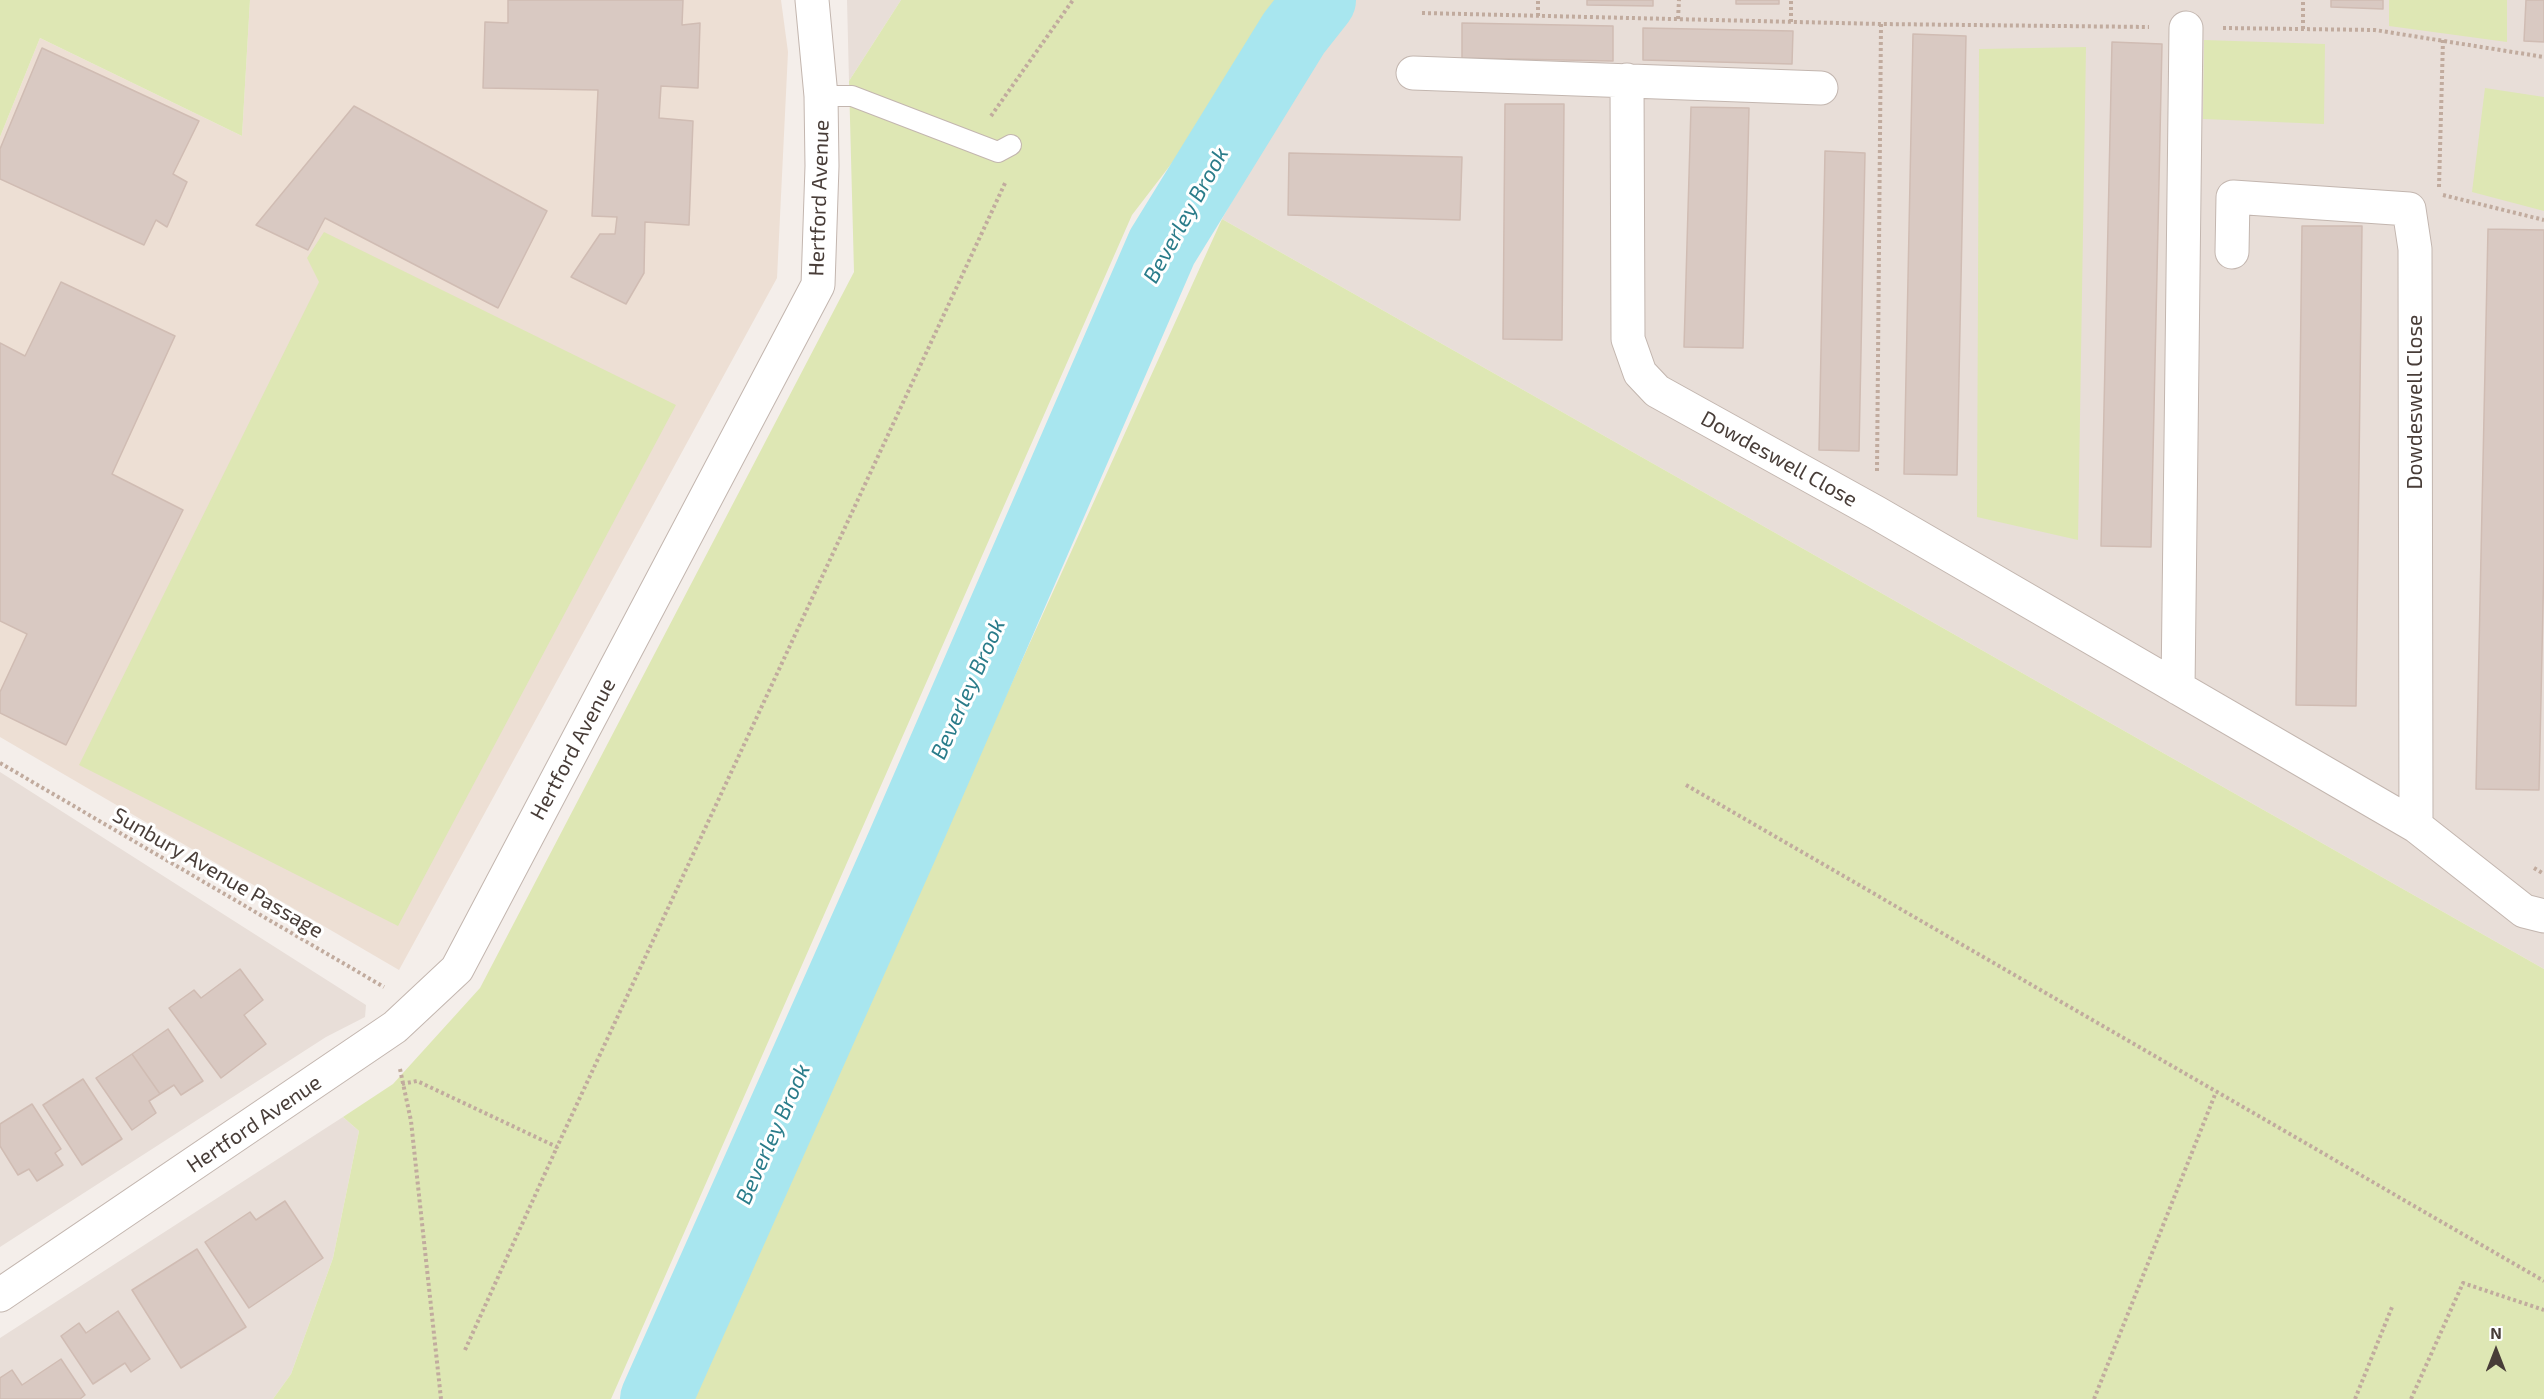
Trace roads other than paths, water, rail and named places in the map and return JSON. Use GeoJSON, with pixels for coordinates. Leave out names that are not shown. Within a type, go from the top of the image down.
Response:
{"type":"FeatureCollection","features":[{"type":"Feature","properties":{"kind":"street","name":"Hertford Avenue"},"geometry":{"type":"LineString","coordinates":[[0,1295],[395,1027],[457,969],[818,285],[822,166],[821,96],[812,0]]}},
{"type":"Feature","properties":{"kind":"street"},"geometry":{"type":"LineString","coordinates":[[2178,688],[2186,28]]}},
{"type":"Feature","properties":{"kind":"street"},"geometry":{"type":"LineString","coordinates":[[1413,73],[1821,88]]}},
{"type":"Feature","properties":{"kind":"street","name":"Dowdeswell Close"},"geometry":{"type":"LineString","coordinates":[[1627,80],[1628,339],[1641,373],[1657,391],[1877,513],[2416,826],[2524,911],[2544,916]]}},
{"type":"Feature","properties":{"kind":"street","name":"Dowdeswell Close"},"geometry":{"type":"LineString","coordinates":[[2232,252],[2233,196],[2409,209],[2415,249],[2416,826]]}},
{"type":"Feature","properties":{"kind":"lane"},"geometry":{"type":"LineString","coordinates":[[821,96],[852,96],[975,143],[1005,149]]}},
{"type":"Feature","properties":{"kind":"waterway","name":"Beverley Brook"},"geometry":{"type":"LineString","coordinates":[[656,1399],[902,846],[1162,247],[1294,33],[1320,0]]}}]}
